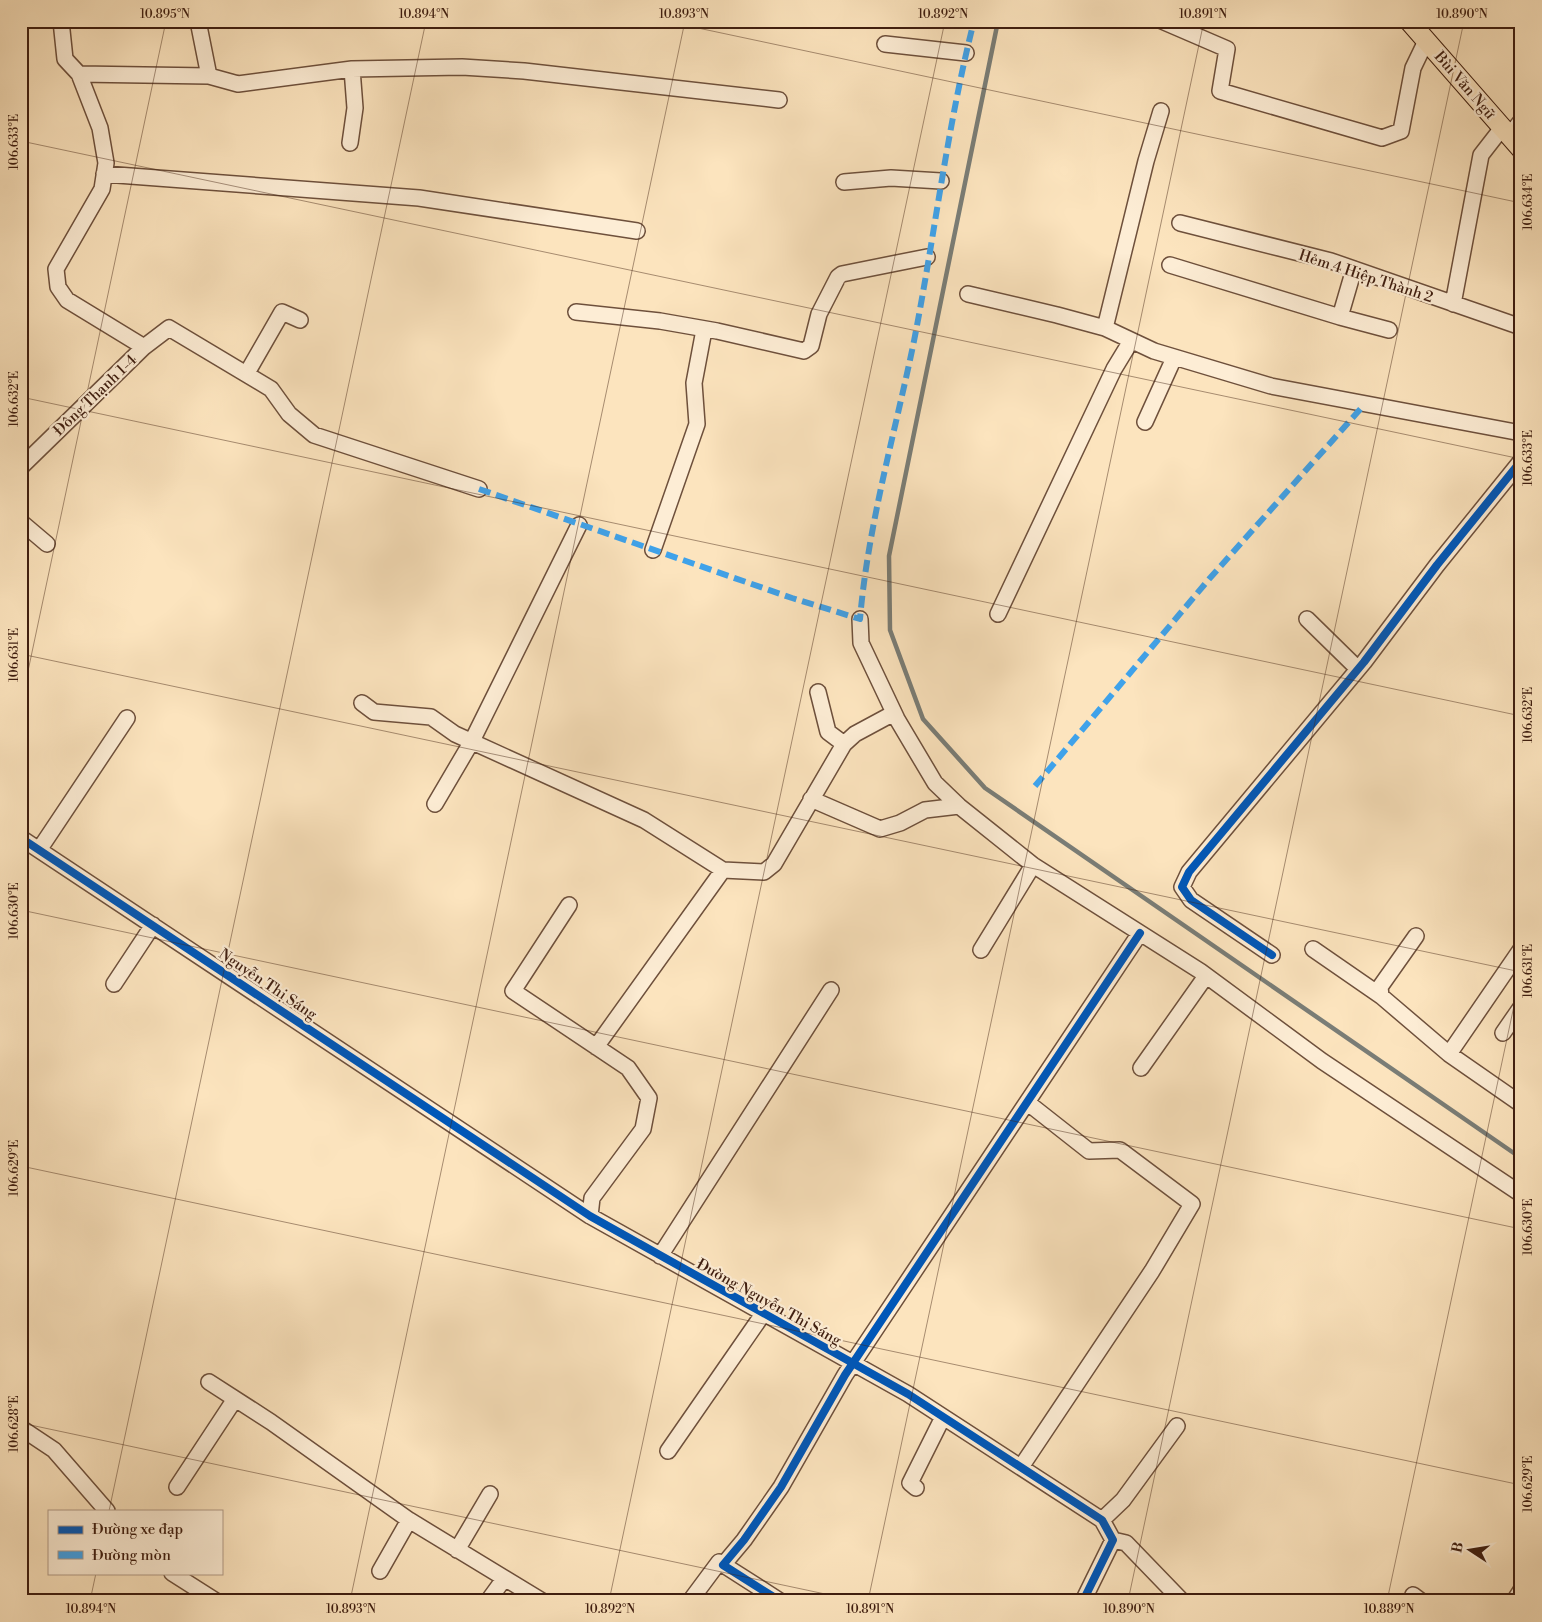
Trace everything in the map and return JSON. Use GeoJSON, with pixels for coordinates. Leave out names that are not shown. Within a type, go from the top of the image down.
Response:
{"type":"FeatureCollection","features":[{"type":"Feature","properties":{"kind":"main road","name":"Bùi Văn Ngữ"},"geometry":{"type":"LineString","coordinates":[[1410,21],[1511,138]]}},
{"type":"Feature","properties":{"kind":"street","name":"Đông Thạnh 1-4"},"geometry":{"type":"LineString","coordinates":[[21,467],[144,347],[67,300],[58,287],[56,269],[102,189],[106,163],[100,128],[78,74],[65,59],[61,21]]}},
{"type":"Feature","properties":{"kind":"street"},"geometry":{"type":"LineString","coordinates":[[198,21],[210,76]]}},
{"type":"Feature","properties":{"kind":"street"},"geometry":{"type":"LineString","coordinates":[[1162,21],[1227,49],[1220,92],[1382,138],[1401,131],[1413,68],[1426,41]]}},
{"type":"Feature","properties":{"kind":"street"},"geometry":{"type":"LineString","coordinates":[[884,44],[966,53]]}},
{"type":"Feature","properties":{"kind":"street"},"geometry":{"type":"LineString","coordinates":[[78,74],[210,76],[238,84],[352,68],[462,66],[524,71],[779,100]]}},
{"type":"Feature","properties":{"kind":"street"},"geometry":{"type":"LineString","coordinates":[[350,143],[355,108],[352,68]]}},
{"type":"Feature","properties":{"kind":"street"},"geometry":{"type":"LineString","coordinates":[[1105,328],[1146,161],[1161,111]]}},
{"type":"Feature","properties":{"kind":"street"},"geometry":{"type":"LineString","coordinates":[[1453,304],[1482,156],[1511,138],[1521,121]]}},
{"type":"Feature","properties":{"kind":"street"},"geometry":{"type":"LineString","coordinates":[[104,174],[419,198],[637,231]]}},
{"type":"Feature","properties":{"kind":"street"},"geometry":{"type":"LineString","coordinates":[[844,182],[891,178],[942,182]]}},
{"type":"Feature","properties":{"kind":"street","name":"Hẻm 4 Hiệp Thành 2"},"geometry":{"type":"LineString","coordinates":[[1180,223],[1331,261],[1521,327]]}},
{"type":"Feature","properties":{"kind":"street"},"geometry":{"type":"LineString","coordinates":[[576,312],[660,321],[804,350],[811,346],[819,314],[838,277],[842,274],[927,257]]}},
{"type":"Feature","properties":{"kind":"street"},"geometry":{"type":"LineString","coordinates":[[1170,265],[1389,330]]}},
{"type":"Feature","properties":{"kind":"street"},"geometry":{"type":"LineString","coordinates":[[1340,317],[1354,269]]}},
{"type":"Feature","properties":{"kind":"street"},"geometry":{"type":"LineString","coordinates":[[968,294],[1057,314],[1105,328],[1131,341],[1174,358],[1270,386],[1521,433]]}},
{"type":"Feature","properties":{"kind":"street"},"geometry":{"type":"LineString","coordinates":[[247,373],[282,312],[300,320]]}},
{"type":"Feature","properties":{"kind":"street"},"geometry":{"type":"LineString","coordinates":[[144,347],[169,328],[271,389],[289,414],[314,435],[479,489]]}},
{"type":"Feature","properties":{"kind":"street"},"geometry":{"type":"LineString","coordinates":[[653,550],[697,424],[694,383],[704,330]]}},
{"type":"Feature","properties":{"kind":"street"},"geometry":{"type":"LineString","coordinates":[[998,614],[1114,369],[1131,341]]}},
{"type":"Feature","properties":{"kind":"street"},"geometry":{"type":"LineString","coordinates":[[1145,422],[1174,358]]}},
{"type":"Feature","properties":{"kind":"street"},"geometry":{"type":"LineString","coordinates":[[1272,955],[1191,900],[1182,887],[1189,872],[1358,670],[1449,550],[1521,461]]}},
{"type":"Feature","properties":{"kind":"street"},"geometry":{"type":"LineString","coordinates":[[21,522],[47,544]]}},
{"type":"Feature","properties":{"kind":"street"},"geometry":{"type":"LineString","coordinates":[[435,804],[472,742],[579,525]]}},
{"type":"Feature","properties":{"kind":"street"},"geometry":{"type":"LineString","coordinates":[[860,619],[861,643],[894,713],[935,783],[959,806],[1032,865],[1206,976],[1322,1061],[1521,1194]]}},
{"type":"Feature","properties":{"kind":"street"},"geometry":{"type":"LineString","coordinates":[[1307,619],[1358,670]]}},
{"type":"Feature","properties":{"kind":"street"},"geometry":{"type":"LineString","coordinates":[[818,692],[828,732],[844,744]]}},
{"type":"Feature","properties":{"kind":"street"},"geometry":{"type":"LineString","coordinates":[[362,703],[374,712],[431,717],[455,734],[644,820],[723,870],[764,872],[774,864],[844,744],[854,734],[894,713]]}},
{"type":"Feature","properties":{"kind":"street"},"geometry":{"type":"LineString","coordinates":[[39,850],[128,718]]}},
{"type":"Feature","properties":{"kind":"street"},"geometry":{"type":"LineString","coordinates":[[812,799],[880,829],[900,823],[924,810],[959,806]]}},
{"type":"Feature","properties":{"kind":"street","name":"Nguyễn Thị Sáng"},"geometry":{"type":"LineString","coordinates":[[21,838],[499,1155]]}},
{"type":"Feature","properties":{"kind":"street"},"geometry":{"type":"LineString","coordinates":[[982,950],[1032,865]]}},
{"type":"Feature","properties":{"kind":"street"},"geometry":{"type":"LineString","coordinates":[[596,1047],[723,870]]}},
{"type":"Feature","properties":{"kind":"street"},"geometry":{"type":"LineString","coordinates":[[569,904],[513,991],[628,1068],[649,1098],[643,1128],[592,1198],[590,1216]]}},
{"type":"Feature","properties":{"kind":"street"},"geometry":{"type":"LineString","coordinates":[[114,984],[154,925]]}},
{"type":"Feature","properties":{"kind":"street"},"geometry":{"type":"LineString","coordinates":[[723,1565],[744,1540],[781,1487],[853,1363],[1140,933]]}},
{"type":"Feature","properties":{"kind":"street"},"geometry":{"type":"LineString","coordinates":[[1380,996],[1380,987],[1416,936]]}},
{"type":"Feature","properties":{"kind":"street"},"geometry":{"type":"LineString","coordinates":[[1313,949],[1380,996],[1449,1054],[1521,1104]]}},
{"type":"Feature","properties":{"kind":"street"},"geometry":{"type":"LineString","coordinates":[[1449,1054],[1521,949]]}},
{"type":"Feature","properties":{"kind":"street"},"geometry":{"type":"LineString","coordinates":[[1141,1068],[1206,976]]}},
{"type":"Feature","properties":{"kind":"street"},"geometry":{"type":"LineString","coordinates":[[660,1256],[831,990]]}},
{"type":"Feature","properties":{"kind":"street"},"geometry":{"type":"LineString","coordinates":[[1503,1033],[1521,1007]]}},
{"type":"Feature","properties":{"kind":"street"},"geometry":{"type":"LineString","coordinates":[[1021,1467],[1152,1271],[1192,1204],[1120,1150],[1089,1151],[1028,1102]]}},
{"type":"Feature","properties":{"kind":"street","name":"Đường Nguyễn Thị Sáng"},"geometry":{"type":"LineString","coordinates":[[499,1155],[590,1216],[908,1394],[1102,1520],[1113,1540]]}},
{"type":"Feature","properties":{"kind":"street"},"geometry":{"type":"LineString","coordinates":[[668,1451],[763,1314]]}},
{"type":"Feature","properties":{"kind":"street"},"geometry":{"type":"LineString","coordinates":[[209,1382],[409,1520],[542,1601]]}},
{"type":"Feature","properties":{"kind":"street"},"geometry":{"type":"LineString","coordinates":[[177,1487],[235,1399]]}},
{"type":"Feature","properties":{"kind":"street"},"geometry":{"type":"LineString","coordinates":[[916,1488],[910,1483],[943,1417]]}},
{"type":"Feature","properties":{"kind":"street"},"geometry":{"type":"LineString","coordinates":[[1102,1520],[1123,1500],[1177,1426]]}},
{"type":"Feature","properties":{"kind":"street"},"geometry":{"type":"LineString","coordinates":[[21,1428],[54,1450],[106,1510]]}},
{"type":"Feature","properties":{"kind":"street"},"geometry":{"type":"LineString","coordinates":[[457,1550],[490,1494]]}},
{"type":"Feature","properties":{"kind":"street"},"geometry":{"type":"LineString","coordinates":[[380,1571],[409,1520]]}},
{"type":"Feature","properties":{"kind":"street"},"geometry":{"type":"LineString","coordinates":[[1083,1601],[1113,1540],[1126,1542],[1182,1601]]}},
{"type":"Feature","properties":{"kind":"street"},"geometry":{"type":"LineString","coordinates":[[690,1601],[719,1562],[780,1601]]}},
{"type":"Feature","properties":{"kind":"street"},"geometry":{"type":"LineString","coordinates":[[174,1574],[216,1601]]}},
{"type":"Feature","properties":{"kind":"street"},"geometry":{"type":"LineString","coordinates":[[488,1601],[504,1578]]}},
{"type":"Feature","properties":{"kind":"street"},"geometry":{"type":"LineString","coordinates":[[1514,1601],[1521,1590]]}},
{"type":"Feature","properties":{"kind":"waterway"},"geometry":{"type":"LineString","coordinates":[[998,21],[889,556],[890,630],[923,719],[985,788],[1521,1158]]}},
{"type":"Feature","properties":{"kind":"marked path"},"geometry":{"type":"LineString","coordinates":[[479,489],[792,598],[860,619],[869,549],[914,341],[956,101],[974,21]]}},
{"type":"Feature","properties":{"kind":"marked path"},"geometry":{"type":"LineString","coordinates":[[1035,786],[1210,578],[1364,405]]}},
{"type":"Feature","properties":{"kind":"cycle path"},"geometry":{"type":"LineString","coordinates":[[1272,955],[1191,900],[1182,887],[1189,872],[1364,662],[1437,565],[1521,461]]}},
{"type":"Feature","properties":{"kind":"cycle path"},"geometry":{"type":"LineString","coordinates":[[21,838],[590,1216],[908,1394],[1102,1520],[1113,1540],[1083,1601]]}},
{"type":"Feature","properties":{"kind":"cycle path"},"geometry":{"type":"LineString","coordinates":[[780,1601],[723,1565],[744,1540],[781,1487],[845,1375],[1140,933]]}}]}
